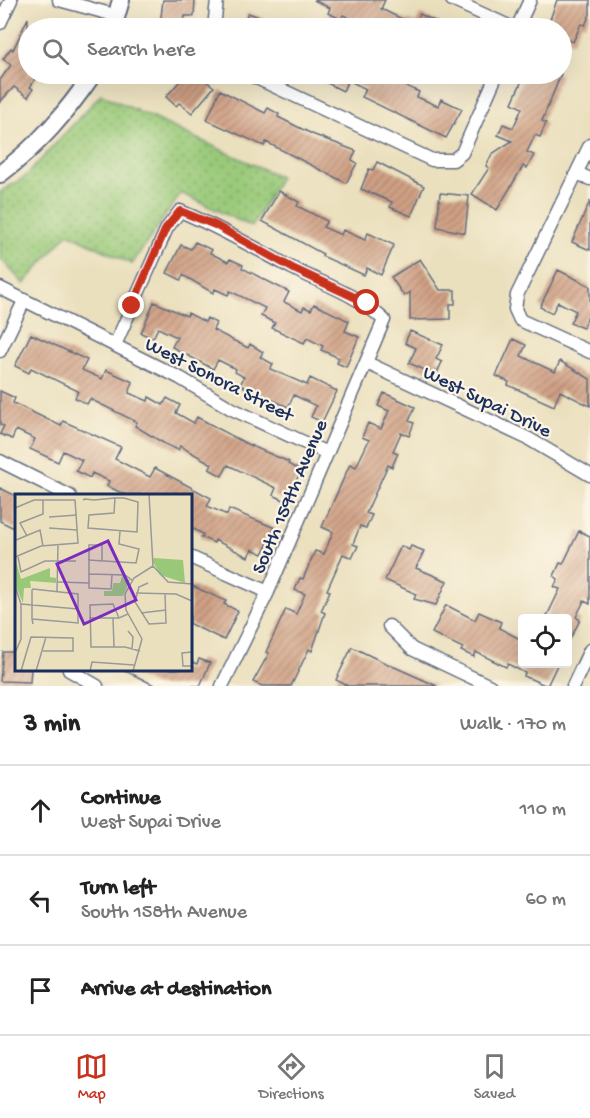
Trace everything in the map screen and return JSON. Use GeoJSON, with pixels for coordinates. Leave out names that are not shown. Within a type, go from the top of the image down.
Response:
{"type":"FeatureCollection","features":[{"type":"Feature","properties":{"kind":"street"},"geometry":{"type":"LineString","coordinates":[[0,23],[11,0]]}},
{"type":"Feature","properties":{"kind":"street"},"geometry":{"type":"LineString","coordinates":[[59,0],[117,15]]}},
{"type":"Feature","properties":{"kind":"street"},"geometry":{"type":"LineString","coordinates":[[215,18],[217,0]]}},
{"type":"Feature","properties":{"kind":"street"},"geometry":{"type":"LineString","coordinates":[[452,0],[491,18]]}},
{"type":"Feature","properties":{"kind":"street"},"geometry":{"type":"LineString","coordinates":[[522,18],[530,0]]}},
{"type":"Feature","properties":{"kind":"street"},"geometry":{"type":"LineString","coordinates":[[0,174],[31,151],[74,102],[86,84]]}},
{"type":"Feature","properties":{"kind":"street"},"geometry":{"type":"LineString","coordinates":[[269,84],[432,160],[453,160],[462,153],[493,84]]}},
{"type":"Feature","properties":{"kind":"street"},"geometry":{"type":"LineString","coordinates":[[590,145],[517,295],[515,309],[520,321],[590,352]]}},
{"type":"Feature","properties":{"kind":"street"},"geometry":{"type":"LineString","coordinates":[[577,173],[590,179]]}},
{"type":"Feature","properties":{"kind":"street","name":"South 159th Avenue"},"geometry":{"type":"LineString","coordinates":[[115,345],[166,228],[180,211],[215,225],[294,269],[367,303],[384,320],[268,592],[222,686]]}},
{"type":"Feature","properties":{"kind":"street","name":"West Sonora Street"},"geometry":{"type":"LineString","coordinates":[[0,288],[115,345],[232,409],[327,453]]}},
{"type":"Feature","properties":{"kind":"street"},"geometry":{"type":"LineString","coordinates":[[0,351],[24,301]]}},
{"type":"Feature","properties":{"kind":"street","name":"West Supai Drive"},"geometry":{"type":"LineString","coordinates":[[367,363],[529,439],[590,475]]}},
{"type":"Feature","properties":{"kind":"street"},"geometry":{"type":"LineString","coordinates":[[0,461],[67,494]]}},
{"type":"Feature","properties":{"kind":"street"},"geometry":{"type":"LineString","coordinates":[[192,558],[268,592]]}},
{"type":"Feature","properties":{"kind":"street"},"geometry":{"type":"LineString","coordinates":[[389,626],[412,649],[490,686]]}},
{"type":"Feature","properties":{"kind":"street"},"geometry":{"type":"LineString","coordinates":[[573,686],[590,650]]}},
{"type":"Feature","properties":{"kind":"street"},"geometry":{"type":"LineString","coordinates":[[72,671],[97,686]]}},
{"type":"Feature","properties":{"kind":"green space"},"geometry":{"type":"Polygon","coordinates":[[[101,94],[280,177],[252,227],[181,193],[132,264],[68,233],[24,284],[0,258],[0,192],[25,177],[101,94]]]}},
{"type":"Feature","properties":{"kind":"building"},"geometry":{"type":"Polygon","coordinates":[[[163,0],[195,0],[194,16],[161,18],[163,0]]]}},
{"type":"Feature","properties":{"kind":"building"},"geometry":{"type":"Polygon","coordinates":[[[314,0],[385,0],[381,9],[400,18],[349,18],[343,15],[339,18],[328,13],[330,8],[314,0]]]}},
{"type":"Feature","properties":{"kind":"building"},"geometry":{"type":"Polygon","coordinates":[[[557,0],[590,0],[590,14],[585,25],[581,24],[573,42],[572,18],[551,18],[557,0]]]}},
{"type":"Feature","properties":{"kind":"building"},"geometry":{"type":"Polygon","coordinates":[[[248,13],[262,18],[246,18],[248,13]]]}},
{"type":"Feature","properties":{"kind":"building"},"geometry":{"type":"Polygon","coordinates":[[[18,39],[18,84],[32,84],[30,87],[33,89],[28,97],[14,87],[0,102],[0,80],[11,65],[3,59],[11,48],[13,50],[18,39]]]}},
{"type":"Feature","properties":{"kind":"building"},"geometry":{"type":"Polygon","coordinates":[[[177,84],[210,84],[214,87],[192,113],[179,103],[176,106],[166,97],[177,84]]]}},
{"type":"Feature","properties":{"kind":"building"},"geometry":{"type":"Polygon","coordinates":[[[329,84],[346,84],[343,91],[329,84]]]}},
{"type":"Feature","properties":{"kind":"building"},"geometry":{"type":"Polygon","coordinates":[[[356,84],[401,84],[419,92],[417,97],[438,106],[441,99],[462,109],[446,138],[362,97],[366,89],[356,84]]]}},
{"type":"Feature","properties":{"kind":"building"},"geometry":{"type":"Polygon","coordinates":[[[521,84],[557,84],[542,121],[546,123],[540,137],[535,135],[527,152],[534,155],[527,168],[523,166],[497,210],[472,194],[489,168],[486,166],[492,154],[512,141],[498,135],[503,124],[513,128],[522,108],[512,103],[521,84]]]}},
{"type":"Feature","properties":{"kind":"building"},"geometry":{"type":"Polygon","coordinates":[[[220,90],[265,113],[268,108],[279,114],[278,117],[312,134],[356,151],[352,160],[357,163],[346,183],[266,142],[264,146],[207,120],[220,90]]]}},
{"type":"Feature","properties":{"kind":"building"},"geometry":{"type":"Polygon","coordinates":[[[377,162],[424,186],[411,216],[390,207],[392,202],[361,189],[369,169],[373,170],[377,162]]]}},
{"type":"Feature","properties":{"kind":"building"},"geometry":{"type":"Polygon","coordinates":[[[279,191],[299,202],[297,206],[327,221],[323,227],[341,235],[343,230],[365,240],[368,233],[394,245],[381,275],[367,268],[364,275],[322,256],[323,254],[262,221],[279,191]]]}},
{"type":"Feature","properties":{"kind":"building"},"geometry":{"type":"Polygon","coordinates":[[[440,193],[469,196],[465,233],[437,227],[440,193]]]}},
{"type":"Feature","properties":{"kind":"building"},"geometry":{"type":"Polygon","coordinates":[[[590,201],[590,250],[572,242],[590,201]]]}},
{"type":"Feature","properties":{"kind":"building"},"geometry":{"type":"Polygon","coordinates":[[[195,242],[212,250],[210,253],[228,262],[230,259],[243,265],[242,268],[289,292],[284,302],[302,311],[304,307],[311,310],[314,304],[349,321],[345,331],[359,337],[346,367],[337,363],[339,358],[321,350],[323,346],[307,338],[304,343],[272,328],[275,323],[261,316],[265,308],[230,291],[228,295],[215,289],[213,293],[183,275],[181,280],[167,273],[181,245],[191,249],[195,242]]]}},
{"type":"Feature","properties":{"kind":"building"},"geometry":{"type":"Polygon","coordinates":[[[420,259],[440,290],[455,290],[455,304],[450,304],[450,319],[410,320],[410,292],[404,296],[391,277],[420,259]]]}},
{"type":"Feature","properties":{"kind":"building"},"geometry":{"type":"Polygon","coordinates":[[[558,270],[590,286],[590,318],[588,317],[583,328],[570,323],[576,311],[558,302],[552,313],[540,307],[558,270]]]}},
{"type":"Feature","properties":{"kind":"building"},"geometry":{"type":"Polygon","coordinates":[[[154,302],[187,316],[188,313],[205,322],[207,318],[216,323],[213,330],[248,348],[250,344],[263,352],[260,357],[273,364],[270,369],[307,385],[310,378],[337,391],[322,422],[311,417],[316,406],[294,395],[288,407],[240,385],[244,377],[235,372],[236,369],[218,360],[213,369],[172,347],[177,337],[158,328],[153,338],[141,333],[154,302]]]}},
{"type":"Feature","properties":{"kind":"building"},"geometry":{"type":"Polygon","coordinates":[[[410,331],[443,345],[436,359],[442,362],[436,375],[409,363],[416,348],[405,343],[410,331]]]}},
{"type":"Feature","properties":{"kind":"building"},"geometry":{"type":"Polygon","coordinates":[[[31,334],[87,360],[82,370],[102,379],[106,370],[133,382],[129,393],[148,401],[149,397],[163,405],[167,398],[180,405],[176,413],[194,423],[197,417],[247,444],[289,462],[288,464],[301,471],[286,501],[273,495],[276,488],[228,465],[222,476],[209,469],[212,464],[180,446],[178,450],[165,444],[135,426],[137,422],[90,399],[87,404],[75,398],[78,391],[31,368],[29,373],[15,366],[31,334]]]}},
{"type":"Feature","properties":{"kind":"building"},"geometry":{"type":"Polygon","coordinates":[[[513,339],[526,345],[521,356],[555,372],[560,361],[590,379],[590,406],[560,391],[554,406],[508,385],[509,382],[496,376],[513,339]]]}},
{"type":"Feature","properties":{"kind":"building"},"geometry":{"type":"Polygon","coordinates":[[[0,391],[15,398],[13,403],[61,426],[63,421],[121,447],[115,459],[150,477],[155,468],[211,498],[207,506],[227,515],[229,509],[275,528],[263,554],[252,549],[248,557],[215,540],[214,543],[201,537],[203,534],[192,528],[192,494],[124,494],[107,486],[109,481],[92,473],[90,478],[76,471],[82,460],[63,451],[58,462],[30,449],[35,439],[16,430],[12,439],[0,434],[4,426],[0,425],[0,391]]]}},
{"type":"Feature","properties":{"kind":"building"},"geometry":{"type":"Polygon","coordinates":[[[384,393],[415,407],[409,421],[414,423],[409,436],[401,433],[393,451],[398,453],[392,467],[388,465],[366,513],[372,515],[366,528],[360,526],[353,544],[358,546],[352,558],[343,554],[327,590],[330,591],[321,611],[325,613],[312,651],[309,649],[291,686],[262,686],[253,682],[269,653],[266,652],[286,609],[296,614],[305,594],[295,590],[300,578],[303,579],[315,551],[324,554],[333,532],[322,527],[350,464],[356,467],[369,440],[362,437],[368,423],[381,429],[389,411],[378,406],[384,393]]]}},
{"type":"Feature","properties":{"kind":"building"},"geometry":{"type":"Polygon","coordinates":[[[0,488],[15,496],[15,528],[0,521],[0,488]]]}},
{"type":"Feature","properties":{"kind":"building"},"geometry":{"type":"Polygon","coordinates":[[[579,531],[590,536],[590,604],[584,601],[576,617],[580,620],[572,635],[572,614],[548,614],[560,589],[554,587],[558,579],[554,576],[560,563],[563,564],[579,531]]]}},
{"type":"Feature","properties":{"kind":"building"},"geometry":{"type":"Polygon","coordinates":[[[401,546],[409,550],[411,546],[424,551],[416,568],[447,581],[436,605],[414,599],[416,594],[385,580],[401,546]]]}},
{"type":"Feature","properties":{"kind":"building"},"geometry":{"type":"Polygon","coordinates":[[[192,586],[226,601],[224,604],[238,611],[224,640],[192,625],[192,586]]]}},
{"type":"Feature","properties":{"kind":"building"},"geometry":{"type":"Polygon","coordinates":[[[446,605],[475,620],[479,612],[501,622],[499,628],[518,638],[518,668],[556,668],[547,686],[524,676],[525,673],[508,664],[506,667],[476,652],[474,657],[461,651],[463,648],[432,633],[446,605]]]}},
{"type":"Feature","properties":{"kind":"building"},"geometry":{"type":"Polygon","coordinates":[[[352,647],[437,686],[348,686],[336,680],[352,647]]]}},
{"type":"Feature","properties":{"kind":"building"},"geometry":{"type":"Polygon","coordinates":[[[3,652],[15,652],[15,671],[31,671],[30,682],[0,681],[3,652]]]}},
{"type":"Feature","properties":{"kind":"building"},"geometry":{"type":"Polygon","coordinates":[[[199,659],[210,663],[200,686],[156,686],[126,671],[192,671],[192,662],[197,664],[199,659]]]}},
{"type":"Feature","properties":{"kind":"route"},"geometry":{"type":"LineString","coordinates":[[132,306],[166,228],[180,211],[215,225],[294,269],[367,303]]}}]}
